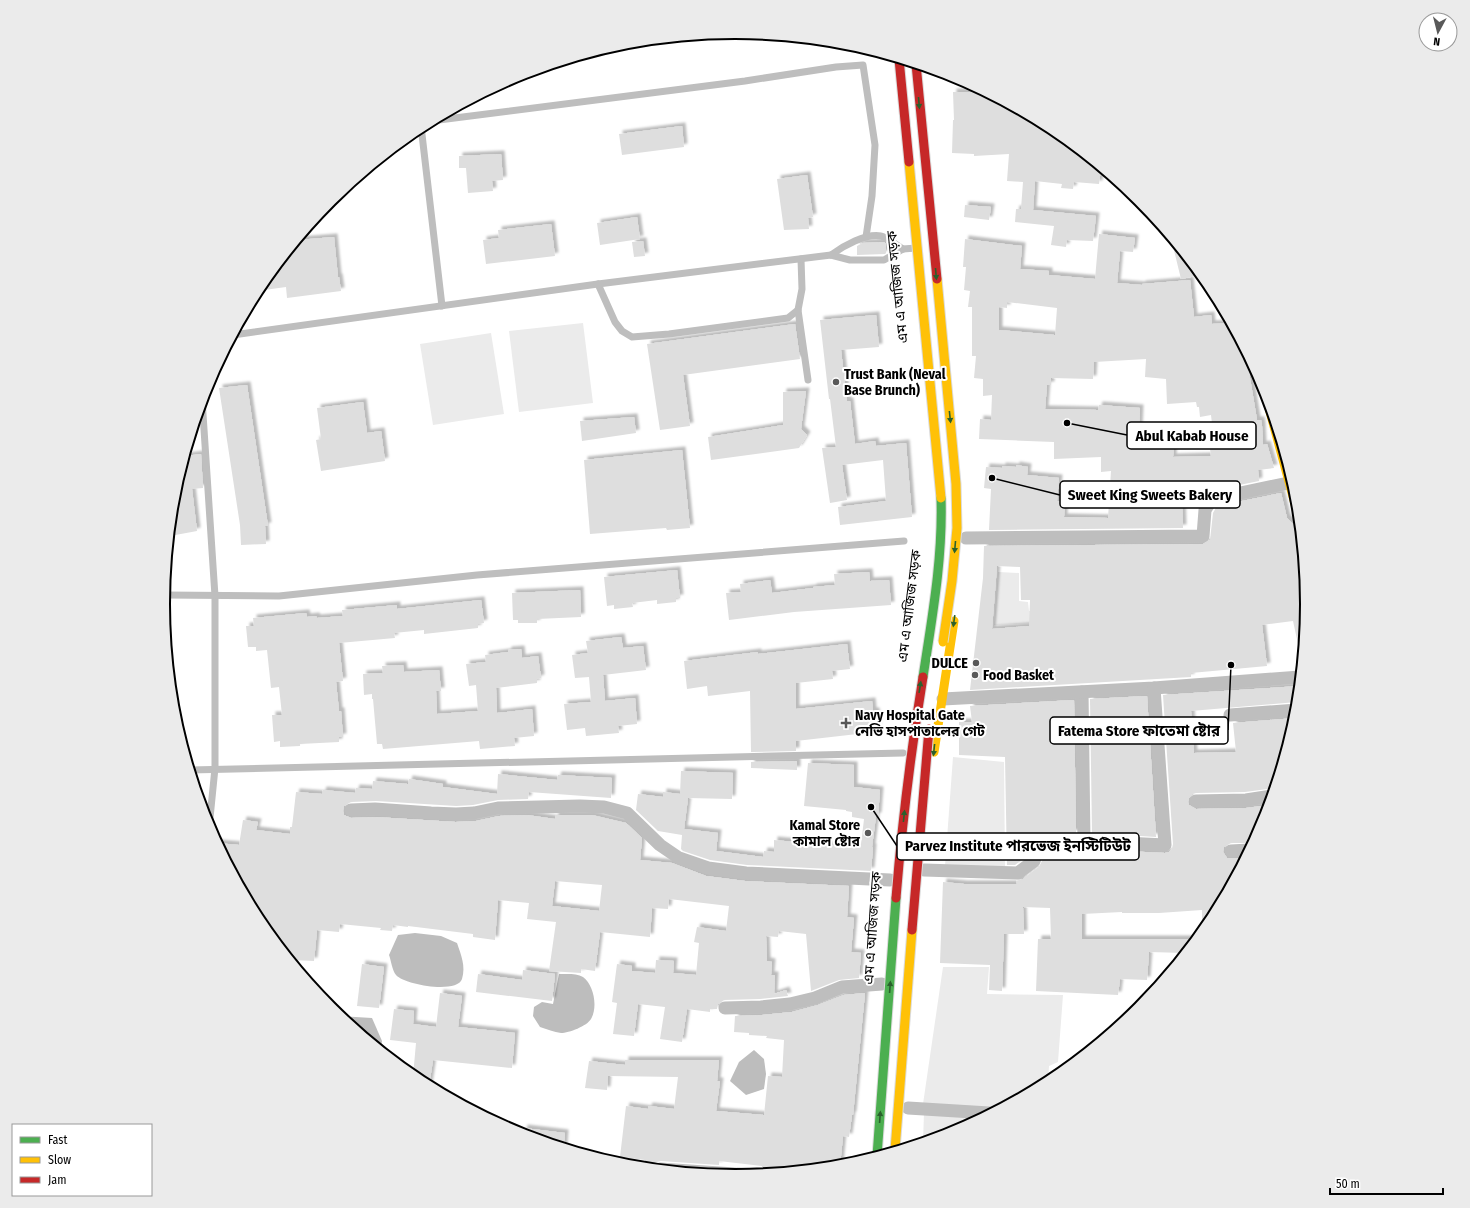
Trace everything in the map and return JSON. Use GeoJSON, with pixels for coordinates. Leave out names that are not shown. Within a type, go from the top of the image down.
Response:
{"type":"FeatureCollection","features":[{"type":"Feature","properties":{"kind":"main road"},"geometry":{"type":"LineString","coordinates":[[890,61],[902,191]]}},
{"type":"Feature","properties":{"kind":"main road"},"geometry":{"type":"LineString","coordinates":[[877,1151],[900,847],[912,744],[934,603],[942,527],[941,484],[899,64]]}},
{"type":"Feature","properties":{"kind":"main road"},"geometry":{"type":"LineString","coordinates":[[895,1146],[926,747],[948,608],[957,528],[954,453],[916,69]]}},
{"type":"Feature","properties":{"kind":"main road"},"geometry":{"type":"LineString","coordinates":[[926,72],[965,477]]}},
{"type":"Feature","properties":{"kind":"main road","name":"এম এ আজিজ সড়ক"},"geometry":{"type":"LineString","coordinates":[[918,350],[932,485],[933,526],[931,546]]}},
{"type":"Feature","properties":{"kind":"main road"},"geometry":{"type":"LineString","coordinates":[[966,499],[966,542]]}},
{"type":"Feature","properties":{"kind":"main road"},"geometry":{"type":"LineString","coordinates":[[910,1069],[934,747],[943,699],[963,561]]}},
{"type":"Feature","properties":{"kind":"main road","name":"এম এ আজিজ সড়ক"},"geometry":{"type":"LineString","coordinates":[[869,1135],[899,783],[916,661]]}},
{"type":"Feature","properties":{"kind":"street"},"geometry":{"type":"LineString","coordinates":[[966,542],[1202,536],[1205,510],[1212,498],[1287,483]]}},
{"type":"Feature","properties":{"kind":"street"},"geometry":{"type":"LineString","coordinates":[[943,699],[1154,688],[1295,677]]}},
{"type":"Feature","properties":{"kind":"street"},"geometry":{"type":"LineString","coordinates":[[924,870],[1018,873],[1034,861],[1041,843],[1084,840],[1166,845],[1154,688]]}},
{"type":"Feature","properties":{"kind":"street"},"geometry":{"type":"LineString","coordinates":[[1082,692],[1084,840]]}},
{"type":"Feature","properties":{"kind":"street"},"geometry":{"type":"LineString","coordinates":[[1230,715],[1290,710]]}},
{"type":"Feature","properties":{"kind":"street"},"geometry":{"type":"LineString","coordinates":[[1196,801],[1246,800],[1266,797]]}},
{"type":"Feature","properties":{"kind":"street"},"geometry":{"type":"LineString","coordinates":[[352,810],[375,809],[456,814],[474,813],[498,808],[580,806],[604,807],[627,813],[660,845],[679,858],[708,868],[746,874],[890,880]]}},
{"type":"Feature","properties":{"kind":"street"},"geometry":{"type":"LineString","coordinates":[[1231,851],[1244,850]]}},
{"type":"Feature","properties":{"kind":"street"},"geometry":{"type":"LineString","coordinates":[[725,1008],[761,1007],[790,1004],[815,998],[842,987],[882,984]]}},
{"type":"Feature","properties":{"kind":"street"},"geometry":{"type":"LineString","coordinates":[[908,1108],[982,1112]]}},
{"type":"Feature","properties":{"kind":"lane"},"geometry":{"type":"LineString","coordinates":[[446,119],[745,81],[836,67],[864,65],[875,145],[872,196],[866,237]]}},
{"type":"Feature","properties":{"kind":"lane"},"geometry":{"type":"LineString","coordinates":[[422,133],[442,306]]}},
{"type":"Feature","properties":{"kind":"lane"},"geometry":{"type":"LineString","coordinates":[[831,255],[844,245],[866,237],[882,236],[907,249]]}},
{"type":"Feature","properties":{"kind":"lane"},"geometry":{"type":"LineString","coordinates":[[239,334],[598,284],[831,255],[850,260],[884,260],[907,249],[943,245]]}},
{"type":"Feature","properties":{"kind":"lane"},"geometry":{"type":"LineString","coordinates":[[801,259],[802,289],[798,310],[808,380]]}},
{"type":"Feature","properties":{"kind":"lane"},"geometry":{"type":"LineString","coordinates":[[598,284],[615,322],[622,331],[632,337],[669,334],[788,318],[798,310]]}},
{"type":"Feature","properties":{"kind":"lane"},"geometry":{"type":"LineString","coordinates":[[203,414],[215,596],[215,768],[210,813]]}},
{"type":"Feature","properties":{"kind":"lane"},"geometry":{"type":"LineString","coordinates":[[170,595],[279,596],[477,575],[904,541]]}},
{"type":"Feature","properties":{"kind":"lane"},"geometry":{"type":"LineString","coordinates":[[195,770],[903,753]]}},
{"type":"Feature","properties":{"kind":"shaded area"},"geometry":{"type":"Polygon","coordinates":[[[583,323],[593,403],[519,412],[509,331],[583,323]]]}},
{"type":"Feature","properties":{"kind":"shaded area"},"geometry":{"type":"Polygon","coordinates":[[[491,333],[504,414],[433,425],[420,344],[491,333]]]}},
{"type":"Feature","properties":{"kind":"shaded area"},"geometry":{"type":"Polygon","coordinates":[[[998,572],[1019,573],[1019,601],[1028,602],[1029,611],[1037,611],[1037,623],[994,625],[998,572]]]}},
{"type":"Feature","properties":{"kind":"shaded area"},"geometry":{"type":"Polygon","coordinates":[[[953,757],[1004,762],[1005,868],[945,866],[953,757]]]}},
{"type":"Feature","properties":{"kind":"shaded area"},"geometry":{"type":"Polygon","coordinates":[[[415,933],[441,936],[457,943],[463,970],[462,979],[458,984],[441,987],[420,985],[401,979],[396,975],[389,955],[398,935],[415,933]]]}},
{"type":"Feature","properties":{"kind":"shaded area"},"geometry":{"type":"Polygon","coordinates":[[[943,967],[989,967],[987,994],[1063,995],[1058,1062],[1049,1066],[1048,1074],[990,1108],[923,1104],[943,967]]]}},
{"type":"Feature","properties":{"kind":"shaded area"},"geometry":{"type":"Polygon","coordinates":[[[559,974],[575,974],[583,977],[590,985],[594,996],[593,1014],[589,1022],[578,1029],[561,1033],[540,1027],[533,1016],[534,1007],[542,1002],[553,1004],[559,974]]]}},
{"type":"Feature","properties":{"kind":"shaded area"},"geometry":{"type":"Polygon","coordinates":[[[349,1017],[372,1018],[382,1041],[382,1045],[349,1017]]]}},
{"type":"Feature","properties":{"kind":"shaded area"},"geometry":{"type":"Polygon","coordinates":[[[754,1050],[764,1059],[766,1074],[764,1089],[746,1095],[730,1081],[739,1062],[754,1050]]]}},
{"type":"Feature","properties":{"kind":"shaded area"},"geometry":{"type":"Polygon","coordinates":[[[924,1113],[971,1117],[951,1126],[923,1137],[924,1113]]]}},
{"type":"Feature","properties":{"kind":"building"},"geometry":{"type":"Polygon","coordinates":[[[953,92],[974,92],[1018,115],[1049,134],[1100,173],[1099,184],[1074,182],[1073,189],[1061,188],[1062,184],[1035,181],[1033,210],[1096,216],[1093,241],[1067,240],[1066,247],[1051,245],[1054,226],[1015,222],[1016,209],[1021,209],[1023,182],[1007,181],[1009,154],[974,156],[974,154],[952,153],[954,120],[953,92]]]}},
{"type":"Feature","properties":{"kind":"building"},"geometry":{"type":"Polygon","coordinates":[[[682,126],[684,147],[622,155],[619,134],[682,126]]]}},
{"type":"Feature","properties":{"kind":"building"},"geometry":{"type":"Polygon","coordinates":[[[501,154],[503,180],[492,181],[493,191],[468,193],[466,168],[459,168],[459,156],[501,154]]]}},
{"type":"Feature","properties":{"kind":"building"},"geometry":{"type":"Polygon","coordinates":[[[807,175],[813,217],[808,218],[809,229],[784,230],[777,179],[807,175]]]}},
{"type":"Feature","properties":{"kind":"building"},"geometry":{"type":"Polygon","coordinates":[[[965,205],[991,207],[989,220],[964,217],[965,205]]]}},
{"type":"Feature","properties":{"kind":"building"},"geometry":{"type":"Polygon","coordinates":[[[637,217],[640,239],[600,245],[597,223],[637,217]]]}},
{"type":"Feature","properties":{"kind":"building"},"geometry":{"type":"Polygon","coordinates":[[[551,224],[555,256],[486,264],[483,240],[499,238],[498,230],[551,224]]]}},
{"type":"Feature","properties":{"kind":"building"},"geometry":{"type":"Polygon","coordinates":[[[1099,234],[1135,238],[1133,252],[1120,251],[1117,283],[1142,285],[1190,280],[1194,317],[1211,315],[1212,324],[1225,323],[1242,354],[1250,372],[1257,420],[1261,420],[1263,445],[1267,444],[1274,468],[1258,470],[1259,481],[1210,491],[1203,498],[1182,498],[1183,528],[989,530],[991,489],[984,488],[986,467],[1002,468],[1002,466],[1016,467],[1016,465],[1028,467],[1027,475],[1059,478],[1057,501],[1065,502],[1064,517],[1108,518],[1111,471],[1101,472],[1101,457],[1054,459],[1054,442],[979,439],[980,419],[991,420],[992,395],[983,396],[983,379],[974,378],[976,356],[972,356],[972,307],[968,307],[970,291],[964,290],[966,267],[963,267],[965,239],[1022,246],[1020,269],[1049,271],[1049,275],[1095,279],[1099,234]],[[1007,302],[1007,308],[999,307],[999,330],[1055,335],[1057,308],[1007,302]],[[1146,359],[1094,362],[1093,379],[1051,378],[1051,385],[1047,385],[1045,409],[1098,410],[1099,405],[1140,408],[1139,431],[1175,434],[1173,457],[1211,456],[1210,449],[1215,449],[1211,415],[1200,417],[1199,407],[1197,407],[1196,402],[1167,404],[1166,379],[1145,377],[1146,359]]]}},
{"type":"Feature","properties":{"kind":"building"},"geometry":{"type":"Polygon","coordinates":[[[334,237],[341,291],[287,298],[286,287],[265,290],[303,239],[334,237]]]}},
{"type":"Feature","properties":{"kind":"building"},"geometry":{"type":"Polygon","coordinates":[[[643,241],[645,256],[634,257],[632,242],[643,241]]]}},
{"type":"Feature","properties":{"kind":"building"},"geometry":{"type":"Polygon","coordinates":[[[884,242],[886,244],[885,254],[857,255],[857,246],[863,243],[884,242]]]}},
{"type":"Feature","properties":{"kind":"building"},"geometry":{"type":"Polygon","coordinates":[[[1173,248],[1195,276],[1181,279],[1173,248]]]}},
{"type":"Feature","properties":{"kind":"building"},"geometry":{"type":"Polygon","coordinates":[[[876,315],[879,347],[841,350],[847,401],[850,401],[855,444],[875,441],[876,446],[906,443],[912,517],[840,525],[838,507],[886,501],[883,460],[842,465],[847,500],[830,503],[822,448],[836,447],[820,320],[876,315]]]}},
{"type":"Feature","properties":{"kind":"building"},"geometry":{"type":"Polygon","coordinates":[[[795,324],[800,359],[683,375],[690,426],[660,430],[647,344],[795,324]]]}},
{"type":"Feature","properties":{"kind":"building"},"geometry":{"type":"Polygon","coordinates":[[[247,385],[268,526],[265,526],[266,544],[241,545],[240,525],[219,388],[247,385]]]}},
{"type":"Feature","properties":{"kind":"building"},"geometry":{"type":"Polygon","coordinates":[[[806,391],[801,429],[807,435],[799,448],[711,460],[708,437],[783,425],[783,392],[806,391]]]}},
{"type":"Feature","properties":{"kind":"building"},"geometry":{"type":"Polygon","coordinates":[[[363,402],[367,433],[381,431],[385,461],[321,471],[316,440],[321,439],[317,408],[363,402]]]}},
{"type":"Feature","properties":{"kind":"building"},"geometry":{"type":"Polygon","coordinates":[[[634,417],[636,433],[582,441],[580,421],[634,417]]]}},
{"type":"Feature","properties":{"kind":"building"},"geometry":{"type":"Polygon","coordinates":[[[682,450],[690,528],[667,530],[666,528],[590,534],[584,460],[682,450]]]}},
{"type":"Feature","properties":{"kind":"building"},"geometry":{"type":"Polygon","coordinates":[[[201,454],[203,488],[192,489],[197,531],[174,535],[181,494],[190,455],[201,454]]]}},
{"type":"Feature","properties":{"kind":"building"},"geometry":{"type":"Polygon","coordinates":[[[1281,493],[1287,518],[1293,524],[1295,534],[1299,567],[1300,604],[1298,646],[1293,621],[1262,625],[1267,666],[1191,673],[1191,677],[970,690],[983,578],[984,546],[1203,544],[1210,540],[1213,513],[1217,506],[1281,493]],[[997,566],[992,629],[1029,626],[1030,600],[1021,600],[1020,567],[997,566]]]}},
{"type":"Feature","properties":{"kind":"building"},"geometry":{"type":"Polygon","coordinates":[[[677,570],[680,598],[676,598],[676,602],[657,604],[657,600],[632,603],[633,607],[614,609],[614,605],[607,606],[604,577],[677,570]]]}},
{"type":"Feature","properties":{"kind":"building"},"geometry":{"type":"Polygon","coordinates":[[[869,572],[870,581],[889,580],[891,605],[794,612],[729,620],[726,593],[741,592],[740,584],[770,580],[772,593],[835,585],[834,574],[869,572]]]}},
{"type":"Feature","properties":{"kind":"building"},"geometry":{"type":"Polygon","coordinates":[[[580,590],[581,617],[537,619],[537,623],[518,623],[518,620],[513,620],[512,593],[580,590]]]}},
{"type":"Feature","properties":{"kind":"building"},"geometry":{"type":"Polygon","coordinates":[[[481,600],[484,623],[478,624],[478,628],[424,634],[424,630],[394,633],[395,638],[339,643],[343,681],[336,682],[339,711],[341,711],[343,737],[339,737],[339,742],[300,744],[300,746],[280,747],[280,741],[274,742],[272,715],[282,715],[279,687],[271,688],[267,650],[256,651],[256,647],[248,647],[246,626],[254,626],[253,618],[306,613],[307,617],[316,616],[317,618],[343,616],[342,610],[397,605],[397,609],[481,600]]]}},
{"type":"Feature","properties":{"kind":"building"},"geometry":{"type":"Polygon","coordinates":[[[621,637],[623,648],[643,646],[646,670],[603,675],[605,701],[635,698],[637,724],[618,726],[619,733],[586,736],[585,728],[567,730],[564,704],[591,702],[589,677],[575,678],[572,655],[588,653],[586,641],[621,637]]]}},
{"type":"Feature","properties":{"kind":"building"},"geometry":{"type":"Polygon","coordinates":[[[847,644],[850,669],[832,671],[833,679],[796,683],[796,709],[872,701],[873,711],[876,711],[878,727],[875,728],[875,732],[796,741],[796,751],[751,752],[750,691],[708,696],[707,686],[687,689],[684,661],[758,652],[758,654],[847,644]]]}},
{"type":"Feature","properties":{"kind":"building"},"geometry":{"type":"Polygon","coordinates":[[[521,649],[522,658],[538,656],[541,678],[537,679],[537,683],[496,688],[497,713],[532,709],[534,736],[514,738],[515,746],[480,749],[479,741],[383,749],[382,744],[377,744],[372,694],[364,695],[363,674],[383,673],[382,666],[403,665],[404,672],[439,670],[441,691],[436,691],[437,714],[478,711],[476,685],[469,686],[466,664],[486,662],[485,655],[521,649]]]}},
{"type":"Feature","properties":{"kind":"building"},"geometry":{"type":"Polygon","coordinates":[[[1294,686],[1291,703],[1191,711],[1194,753],[1236,752],[1233,723],[1288,719],[1281,750],[1269,789],[1245,792],[1196,793],[1192,794],[1189,798],[1189,805],[1196,809],[1246,808],[1262,806],[1247,843],[1231,843],[1224,847],[1223,852],[1227,858],[1240,858],[1202,922],[1202,910],[1159,913],[1122,912],[1082,914],[1082,939],[1190,939],[1179,953],[1149,952],[1147,980],[1120,979],[1118,995],[1036,991],[1038,939],[1051,939],[1050,908],[1023,907],[1024,934],[1004,934],[1002,991],[989,990],[990,965],[940,963],[943,882],[964,884],[1017,884],[1016,881],[1023,879],[1039,867],[1047,851],[1084,849],[1165,853],[1172,849],[1173,844],[1163,695],[1294,686]]]}},
{"type":"Feature","properties":{"kind":"building"},"geometry":{"type":"Polygon","coordinates":[[[1147,696],[1156,837],[1092,833],[1090,699],[1147,696]]]}},
{"type":"Feature","properties":{"kind":"building"},"geometry":{"type":"Polygon","coordinates":[[[1074,700],[1076,833],[1037,836],[1027,856],[1015,865],[1007,865],[1005,757],[959,755],[959,722],[972,722],[970,706],[1074,700]]]}},
{"type":"Feature","properties":{"kind":"building"},"geometry":{"type":"Polygon","coordinates":[[[797,761],[797,770],[751,768],[751,762],[797,761]]]}},
{"type":"Feature","properties":{"kind":"building"},"geometry":{"type":"Polygon","coordinates":[[[808,763],[854,765],[854,787],[880,790],[878,816],[876,816],[872,847],[871,871],[747,865],[710,860],[683,851],[681,849],[682,835],[658,831],[636,810],[638,794],[663,797],[663,792],[680,794],[681,771],[733,773],[732,799],[688,798],[684,829],[718,833],[716,851],[763,857],[764,851],[774,852],[774,840],[857,848],[858,845],[861,845],[864,819],[852,817],[852,812],[846,810],[804,806],[808,763]]]}},
{"type":"Feature","properties":{"kind":"building"},"geometry":{"type":"Polygon","coordinates":[[[498,774],[557,780],[558,775],[612,778],[611,798],[529,792],[528,799],[498,800],[473,805],[456,806],[376,801],[351,802],[344,806],[344,815],[351,818],[375,817],[456,822],[476,821],[499,816],[527,815],[555,819],[555,815],[592,815],[626,823],[642,838],[640,860],[672,863],[706,876],[745,881],[849,886],[847,917],[854,918],[851,952],[861,953],[859,978],[839,980],[811,991],[806,934],[779,931],[778,937],[766,936],[767,961],[772,962],[771,975],[775,975],[774,994],[786,990],[788,996],[760,999],[724,1000],[718,1004],[717,1009],[710,1009],[710,1012],[687,1009],[682,1042],[660,1039],[665,1007],[638,1004],[634,1036],[613,1034],[617,1003],[612,1002],[617,964],[632,966],[632,971],[655,973],[656,960],[674,961],[673,973],[696,975],[699,943],[694,942],[697,927],[726,931],[729,906],[669,899],[668,909],[652,908],[650,937],[600,932],[595,971],[581,969],[581,973],[549,971],[556,922],[527,919],[529,903],[498,900],[495,940],[473,937],[473,934],[408,926],[393,925],[392,931],[380,930],[381,928],[340,924],[339,932],[317,930],[314,961],[297,960],[265,918],[223,844],[239,845],[243,820],[258,822],[256,830],[290,834],[296,792],[322,794],[323,790],[355,793],[356,788],[372,789],[373,781],[408,784],[409,779],[443,784],[443,787],[497,794],[498,774]],[[555,881],[552,906],[599,911],[602,885],[555,881]]]}},
{"type":"Feature","properties":{"kind":"building"},"geometry":{"type":"Polygon","coordinates":[[[362,964],[384,967],[379,1008],[357,1006],[362,964]]]}},
{"type":"Feature","properties":{"kind":"building"},"geometry":{"type":"Polygon","coordinates":[[[523,970],[555,974],[552,1001],[476,992],[478,974],[522,980],[523,970]]]}},
{"type":"Feature","properties":{"kind":"building"},"geometry":{"type":"Polygon","coordinates":[[[440,993],[462,996],[458,1027],[515,1033],[512,1068],[433,1060],[430,1080],[414,1069],[416,1043],[390,1040],[394,1009],[414,1011],[413,1024],[436,1027],[440,993]]]}},
{"type":"Feature","properties":{"kind":"building"},"geometry":{"type":"Polygon","coordinates":[[[865,993],[853,1115],[849,1137],[843,1136],[841,1159],[809,1164],[762,1168],[762,1166],[719,1161],[719,1165],[661,1161],[655,1163],[645,1161],[645,1160],[620,1157],[626,1106],[648,1109],[649,1106],[674,1109],[678,1077],[608,1076],[607,1090],[585,1088],[589,1061],[625,1065],[625,1060],[719,1060],[717,1081],[720,1081],[716,1111],[764,1115],[768,1076],[782,1077],[784,1040],[766,1038],[767,1036],[749,1035],[749,1033],[734,1032],[735,1016],[792,1012],[818,1005],[844,995],[865,993]]]}},
{"type":"Feature","properties":{"kind":"building"},"geometry":{"type":"Polygon","coordinates":[[[524,1128],[565,1133],[564,1142],[524,1128]]]}},
{"type":"Feature","properties":{"kind":"traffic: slow"},"geometry":{"type":"LineString","coordinates":[[909,162],[941,498]]}},
{"type":"Feature","properties":{"kind":"traffic: slow"},"geometry":{"type":"LineString","coordinates":[[937,279],[956,484],[957,528],[952,581],[943,642]]}},
{"type":"Feature","properties":{"kind":"traffic: slow"},"geometry":{"type":"LineString","coordinates":[[934,752],[954,621]]}},
{"type":"Feature","properties":{"kind":"traffic: slow"},"geometry":{"type":"LineString","coordinates":[[895,1146],[912,930]]}},
{"type":"Feature","properties":{"kind":"traffic: fast"},"geometry":{"type":"LineString","coordinates":[[923,677],[939,565],[941,498]]}},
{"type":"Feature","properties":{"kind":"traffic: fast"},"geometry":{"type":"LineString","coordinates":[[877,1151],[896,898]]}},
{"type":"Feature","properties":{"kind":"traffic: jam"},"geometry":{"type":"LineString","coordinates":[[899,64],[909,162]]}},
{"type":"Feature","properties":{"kind":"traffic: jam"},"geometry":{"type":"LineString","coordinates":[[916,69],[937,279]]}},
{"type":"Feature","properties":{"kind":"traffic: jam"},"geometry":{"type":"LineString","coordinates":[[896,898],[907,787],[923,677]]}},
{"type":"Feature","properties":{"kind":"traffic: jam"},"geometry":{"type":"LineString","coordinates":[[912,930],[929,729]]}},
{"type":"Feature","properties":{"kind":"place","name":"Trust Bank (Neval Base Brunch)"},"geometry":{"type":"Point","coordinates":[836,382]}},
{"type":"Feature","properties":{"kind":"place","name":"Abul Kabab House"},"geometry":{"type":"Point","coordinates":[1067,423]}},
{"type":"Feature","properties":{"kind":"place","name":"Sweet King Sweets Bakery"},"geometry":{"type":"Point","coordinates":[992,478]}},
{"type":"Feature","properties":{"kind":"place","name":"DULCE"},"geometry":{"type":"Point","coordinates":[976,663]}},
{"type":"Feature","properties":{"kind":"place","name":"Fatema Store ফাতেমা ষ্টোর"},"geometry":{"type":"Point","coordinates":[1231,665]}},
{"type":"Feature","properties":{"kind":"place","name":"Food Basket"},"geometry":{"type":"Point","coordinates":[975,675]}},
{"type":"Feature","properties":{"kind":"place","name":"Navy Hospital Gate নেভি হাসপাতালের গেট"},"geometry":{"type":"Point","coordinates":[846,723]}},
{"type":"Feature","properties":{"kind":"place","name":"Parvez Institute পারভেজ ইনস্টিটিউট"},"geometry":{"type":"Point","coordinates":[871,807]}},
{"type":"Feature","properties":{"kind":"place","name":"Kamal Store কামাল ষ্টোর"},"geometry":{"type":"Point","coordinates":[868,833]}}]}
